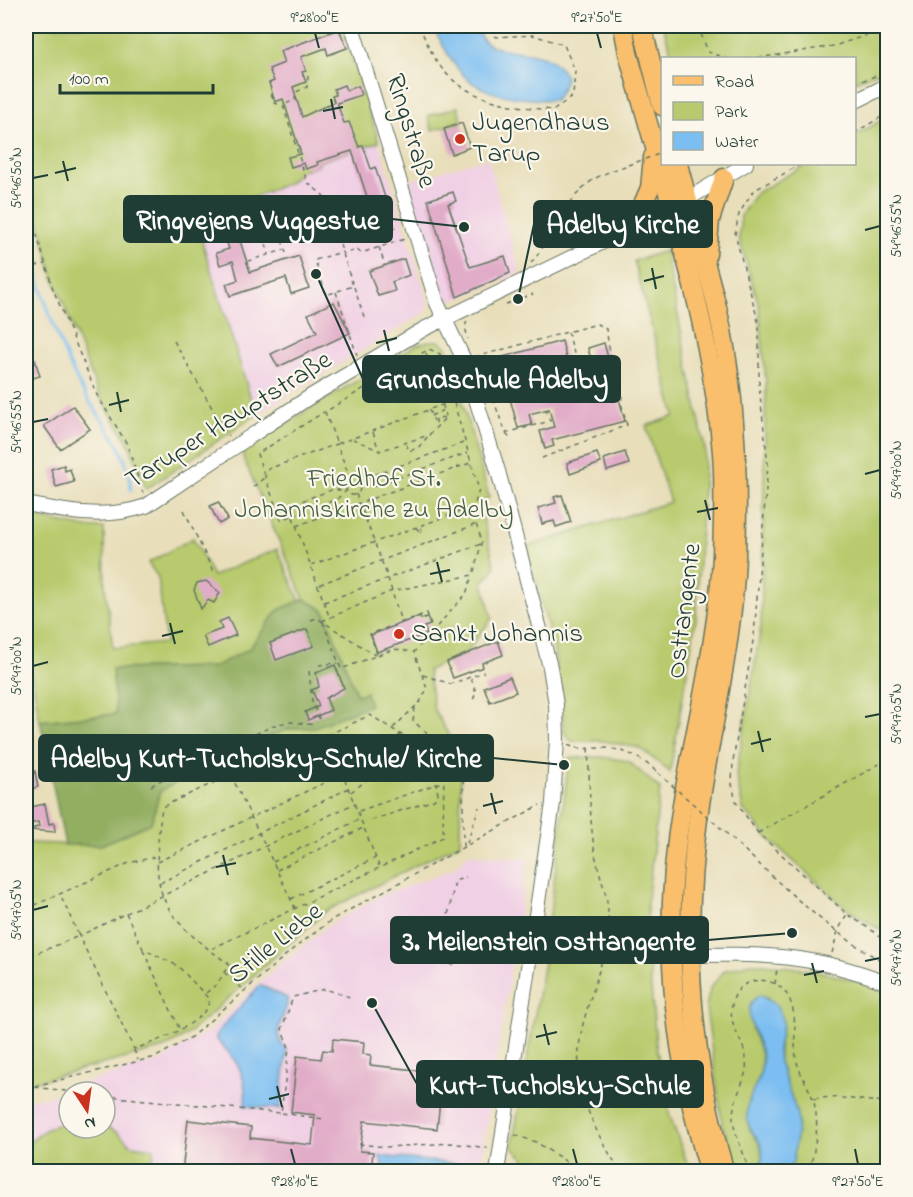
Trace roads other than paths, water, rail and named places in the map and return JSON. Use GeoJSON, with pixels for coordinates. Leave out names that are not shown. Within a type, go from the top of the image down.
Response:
{"type":"FeatureCollection","features":[{"type":"Feature","properties":{"kind":"main road","name":"Osttangente"},"geometry":{"type":"LineString","coordinates":[[623,26],[628,53],[658,150]]}},
{"type":"Feature","properties":{"kind":"main road"},"geometry":{"type":"LineString","coordinates":[[642,26],[661,98]]}},
{"type":"Feature","properties":{"kind":"main road"},"geometry":{"type":"LineString","coordinates":[[632,229],[650,188],[658,150]]}},
{"type":"Feature","properties":{"kind":"main road","name":"Osttangente"},"geometry":{"type":"LineString","coordinates":[[661,165],[698,311],[722,443],[722,557],[713,635],[682,807],[672,889],[670,955],[676,1035],[697,1129],[710,1172]]}},
{"type":"Feature","properties":{"kind":"main road","name":"Osttangente"},"geometry":{"type":"LineString","coordinates":[[678,165],[717,309],[729,374],[735,442],[736,558],[728,638],[699,812],[690,892],[689,955],[695,1032],[704,1095],[725,1172]]}},
{"type":"Feature","properties":{"kind":"main road"},"geometry":{"type":"LineString","coordinates":[[707,270],[710,220],[724,178]]}},
{"type":"Feature","properties":{"kind":"street","name":"Ringstraße"},"geometry":{"type":"LineString","coordinates":[[352,26],[437,303],[470,358],[541,627],[550,667],[558,725],[553,803],[497,1172]]}},
{"type":"Feature","properties":{"kind":"street"},"geometry":{"type":"LineString","coordinates":[[856,101],[888,85]]}},
{"type":"Feature","properties":{"kind":"street","name":"Taruper Hauptstraße"},"geometry":{"type":"LineString","coordinates":[[26,504],[76,514],[102,515],[128,512],[165,496],[311,396],[446,319],[671,209],[744,165]]}},
{"type":"Feature","properties":{"kind":"street"},"geometry":{"type":"LineString","coordinates":[[670,955],[769,954],[830,963],[888,983]]}},
{"type":"Feature","properties":{"kind":"water"},"geometry":{"type":"Polygon","coordinates":[[[432,26],[476,26],[482,38],[491,46],[544,57],[556,64],[566,77],[563,87],[555,100],[512,97],[481,88],[460,72],[432,26]]]}},
{"type":"Feature","properties":{"kind":"water"},"geometry":{"type":"Polygon","coordinates":[[[260,985],[287,998],[279,1030],[281,1043],[287,1050],[280,1109],[245,1106],[245,1086],[240,1069],[216,1039],[217,1033],[260,985]]]}},
{"type":"Feature","properties":{"kind":"water"},"geometry":{"type":"Polygon","coordinates":[[[760,995],[775,1004],[783,1023],[778,1049],[779,1062],[796,1110],[798,1123],[793,1163],[786,1171],[762,1171],[762,1148],[751,1130],[747,1115],[749,1100],[762,1066],[761,1050],[749,1016],[753,1001],[760,995]]]}},
{"type":"Feature","properties":{"kind":"water"},"geometry":{"type":"Polygon","coordinates":[[[380,1156],[457,1164],[456,1171],[384,1171],[380,1156]]]}},
{"type":"Feature","properties":{"kind":"waterway"},"geometry":{"type":"LineString","coordinates":[[26,236],[42,292],[62,348],[87,398],[118,445],[124,458],[131,490]]}},
{"type":"Feature","properties":{"kind":"place","name":"Jugendhaus Tarup"},"geometry":{"type":"Point","coordinates":[460,139]}},
{"type":"Feature","properties":{"kind":"place","name":"Ringvejens Vuggestue"},"geometry":{"type":"Point","coordinates":[464,227]}},
{"type":"Feature","properties":{"kind":"place","name":"Grundschule Adelby"},"geometry":{"type":"Point","coordinates":[316,274]}},
{"type":"Feature","properties":{"kind":"place","name":"Adelby Kirche"},"geometry":{"type":"Point","coordinates":[518,299]}},
{"type":"Feature","properties":{"kind":"place","name":"Sankt Johannis"},"geometry":{"type":"Point","coordinates":[399,634]}},
{"type":"Feature","properties":{"kind":"place","name":"Adelby Kurt-Tucholsky-Schule/ Kirche"},"geometry":{"type":"Point","coordinates":[564,765]}},
{"type":"Feature","properties":{"kind":"place","name":"3. Meilenstein Osttangente"},"geometry":{"type":"Point","coordinates":[792,933]}},
{"type":"Feature","properties":{"kind":"place","name":"Kurt-Tucholsky-Schule"},"geometry":{"type":"Point","coordinates":[372,1003]}},
{"type":"Feature","properties":{"kind":"park label","name":"Friedhof St. Johanniskirche zu Adelby"},"geometry":{"type":"Point","coordinates":[374,494]}}]}
